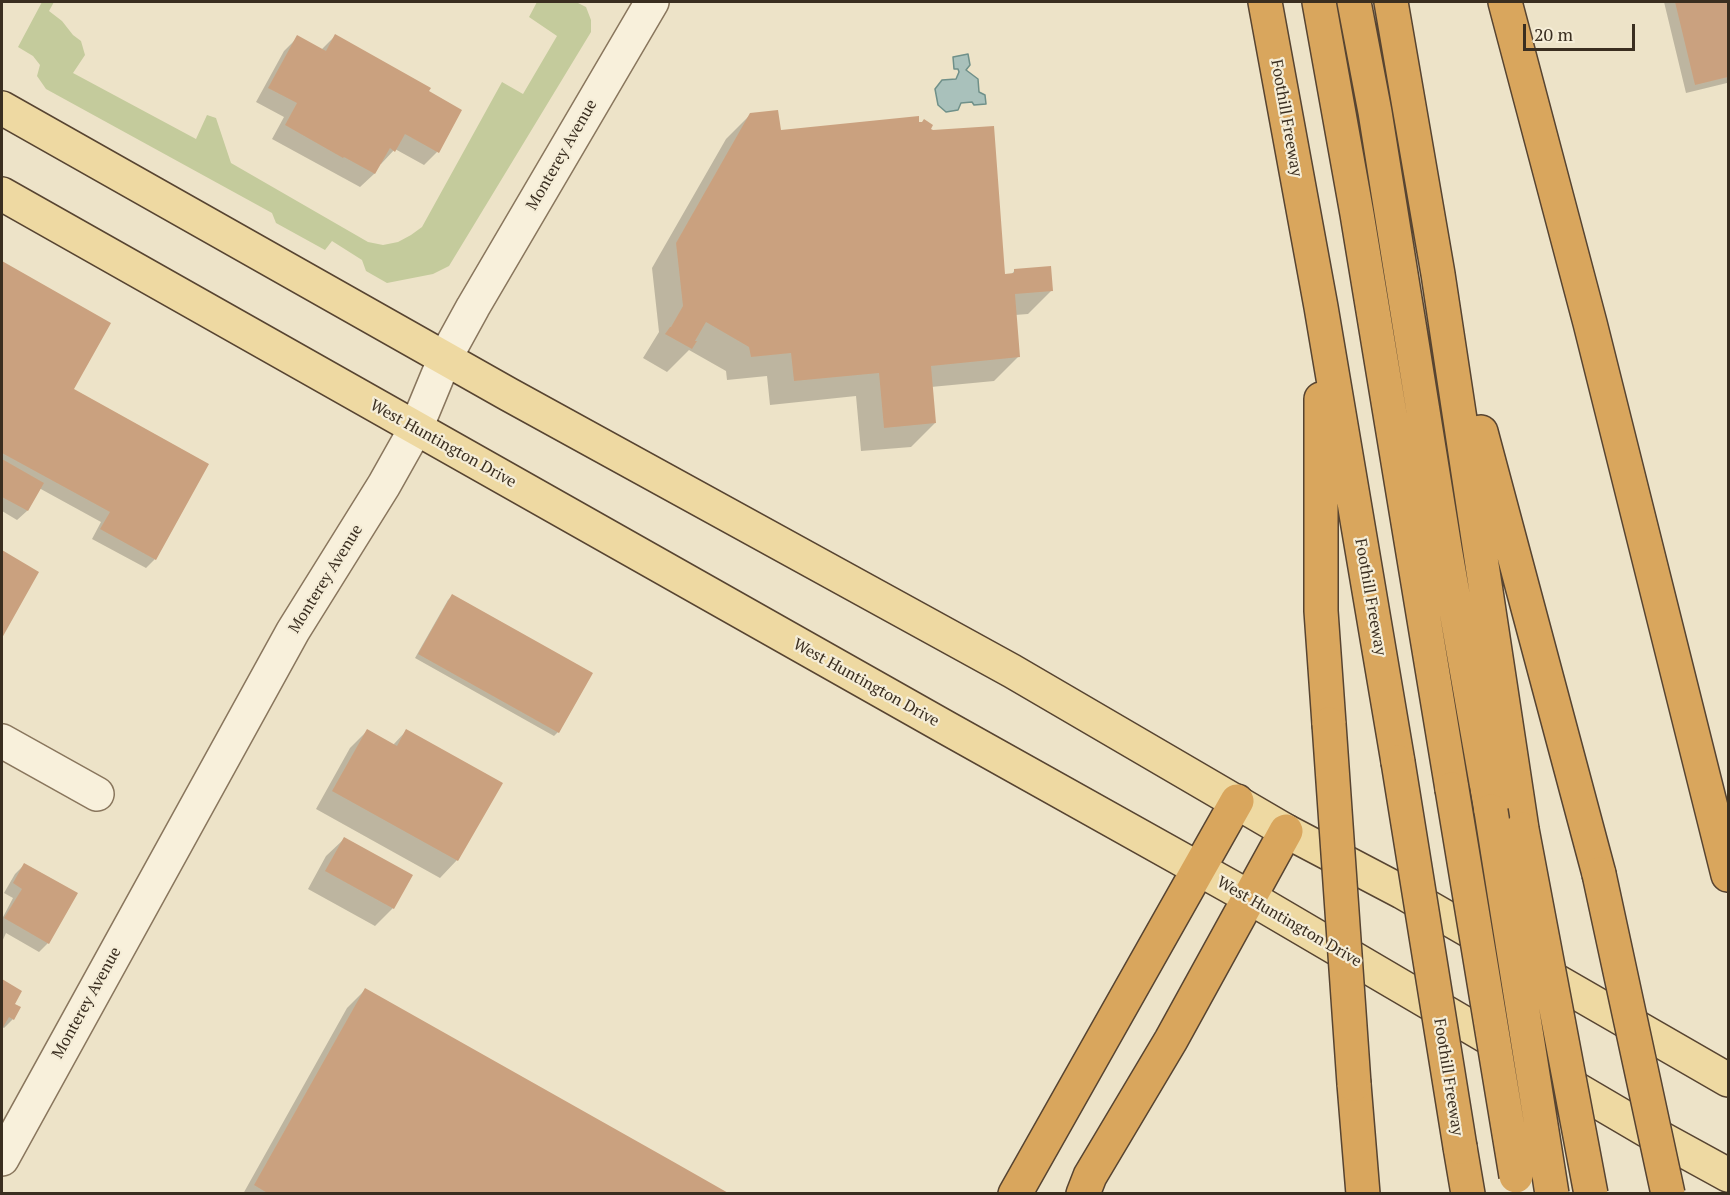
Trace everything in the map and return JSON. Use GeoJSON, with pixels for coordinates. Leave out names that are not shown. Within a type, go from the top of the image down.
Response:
{"type":"FeatureCollection","features":[{"type":"Feature","properties":{"kind":"highway","name":"Foothill Freeway"},"geometry":{"type":"LineString","coordinates":[[1265,2],[1321,307],[1468,1194]]}},
{"type":"Feature","properties":{"kind":"highway"},"geometry":{"type":"LineString","coordinates":[[1319,2],[1357,214],[1518,1185]]}},
{"type":"Feature","properties":{"kind":"highway"},"geometry":{"type":"LineString","coordinates":[[1354,2],[1375,112],[1552,1194]]}},
{"type":"Feature","properties":{"kind":"highway"},"geometry":{"type":"LineString","coordinates":[[1391,2],[1438,274],[1522,829],[1591,1194]]}},
{"type":"Feature","properties":{"kind":"highway"},"geometry":{"type":"LineString","coordinates":[[1504,2],[1590,322],[1728,875]]}},
{"type":"Feature","properties":{"kind":"highway"},"geometry":{"type":"LineString","coordinates":[[1438,274],[1599,874],[1668,1194]]}},
{"type":"Feature","properties":{"kind":"highway"},"geometry":{"type":"LineString","coordinates":[[1321,307],[1321,611],[1363,1194]]}},
{"type":"Feature","properties":{"kind":"highway"},"geometry":{"type":"LineString","coordinates":[[1015,1194],[1237,801]]}},
{"type":"Feature","properties":{"kind":"highway"},"geometry":{"type":"LineString","coordinates":[[1083,1194],[1090,1176],[1170,1040],[1286,831]]}},
{"type":"Feature","properties":{"kind":"main road"},"geometry":{"type":"LineString","coordinates":[[2,108],[445,358],[1012,671],[1286,831],[1402,892],[1728,1080]]}},
{"type":"Feature","properties":{"kind":"main road","name":"West Huntington Drive"},"geometry":{"type":"LineString","coordinates":[[2,194],[1249,897],[1646,1130],[1728,1174]]}},
{"type":"Feature","properties":{"kind":"street","name":"Monterey Avenue"},"geometry":{"type":"LineString","coordinates":[[2,1159],[293,631],[384,485],[416,428],[445,358],[652,2]]}},
{"type":"Feature","properties":{"kind":"street"},"geometry":{"type":"LineString","coordinates":[[2,741],[97,794]]}},
{"type":"Feature","properties":{"kind":"green space"},"geometry":{"type":"Polygon","coordinates":[[[42,2],[54,2],[49,11],[81,41],[85,55],[73,73],[196,139],[207,115],[216,118],[231,163],[368,242],[383,245],[398,242],[422,227],[502,82],[523,94],[557,36],[529,17],[537,2],[576,2],[586,7],[591,20],[591,32],[449,266],[433,274],[387,283],[366,271],[362,260],[332,241],[325,250],[276,223],[272,213],[46,89],[37,76],[40,65],[33,56],[18,47],[42,2]]]}},
{"type":"Feature","properties":{"kind":"water"},"geometry":{"type":"Polygon","coordinates":[[[968,54],[970,65],[966,70],[978,79],[979,92],[985,95],[986,104],[961,103],[958,110],[946,112],[938,105],[935,89],[942,80],[956,79],[959,72],[958,69],[954,69],[953,57],[968,54]]]}},
{"type":"Feature","properties":{"kind":"building"},"geometry":{"type":"Polygon","coordinates":[[[1675,2],[1728,2],[1728,77],[1695,85],[1675,2]]]}},
{"type":"Feature","properties":{"kind":"building"},"geometry":{"type":"Polygon","coordinates":[[[335,34],[431,88],[429,91],[462,110],[439,153],[405,134],[395,152],[390,148],[375,174],[285,125],[297,103],[268,88],[297,35],[326,51],[335,34]]]}},
{"type":"Feature","properties":{"kind":"building"},"geometry":{"type":"Polygon","coordinates":[[[778,110],[781,130],[919,116],[919,122],[924,119],[933,125],[931,129],[933,130],[994,126],[1005,274],[1014,273],[1014,269],[1051,266],[1053,291],[1015,294],[1020,357],[931,366],[936,423],[884,428],[879,373],[794,381],[791,353],[751,357],[749,347],[706,322],[692,349],[665,334],[683,306],[676,243],[750,113],[778,110]]]}},
{"type":"Feature","properties":{"kind":"building"},"geometry":{"type":"Polygon","coordinates":[[[2,261],[111,323],[74,389],[209,464],[156,560],[100,529],[110,512],[2,453],[2,261]]]}},
{"type":"Feature","properties":{"kind":"building"},"geometry":{"type":"Polygon","coordinates":[[[2,459],[44,483],[28,511],[2,497],[2,459]]]}},
{"type":"Feature","properties":{"kind":"building"},"geometry":{"type":"Polygon","coordinates":[[[2,550],[39,572],[2,638],[2,550]]]}},
{"type":"Feature","properties":{"kind":"building"},"geometry":{"type":"Polygon","coordinates":[[[452,594],[593,673],[559,733],[418,654],[452,594]]]}},
{"type":"Feature","properties":{"kind":"building"},"geometry":{"type":"Polygon","coordinates":[[[367,729],[397,746],[406,729],[503,783],[458,861],[332,791],[367,729]]]}},
{"type":"Feature","properties":{"kind":"building"},"geometry":{"type":"Polygon","coordinates":[[[344,837],[413,875],[394,909],[325,871],[344,837]]]}},
{"type":"Feature","properties":{"kind":"building"},"geometry":{"type":"Polygon","coordinates":[[[24,863],[78,893],[49,944],[4,918],[22,889],[13,883],[24,863]]]}},
{"type":"Feature","properties":{"kind":"building"},"geometry":{"type":"Polygon","coordinates":[[[2,979],[22,991],[15,1004],[21,1007],[14,1020],[9,1017],[2,1029],[2,979]]]}},
{"type":"Feature","properties":{"kind":"building"},"geometry":{"type":"Polygon","coordinates":[[[365,988],[730,1194],[269,1194],[254,1185],[365,988]]]}}]}
